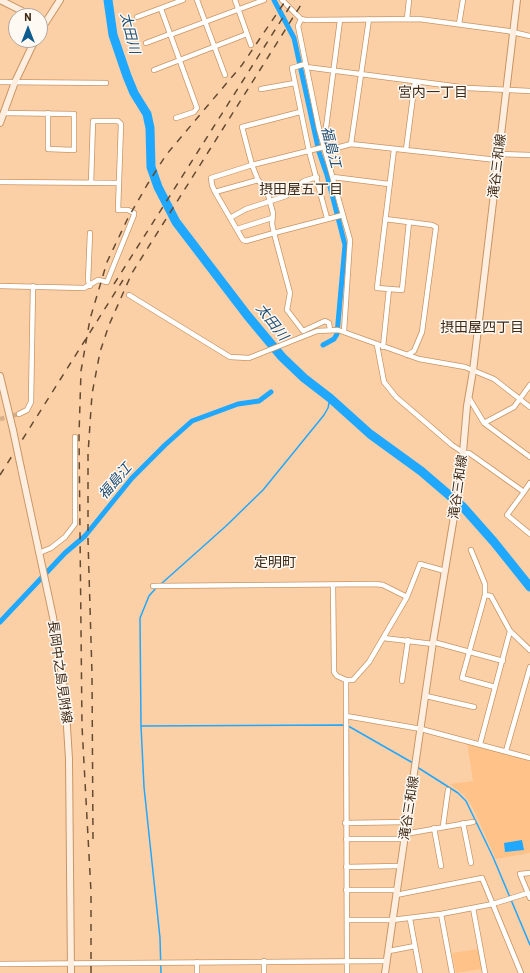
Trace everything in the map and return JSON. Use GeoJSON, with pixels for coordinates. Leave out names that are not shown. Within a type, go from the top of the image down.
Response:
{"type":"FeatureCollection","features":[{"type":"Feature","properties":{"kind":"main road"},"geometry":{"type":"LineString","coordinates":[[0,0],[16,8]]}},
{"type":"Feature","properties":{"kind":"main road"},"geometry":{"type":"LineString","coordinates":[[48,14],[60,0]]}},
{"type":"Feature","properties":{"kind":"main road","name":"滝谷三和線"},"geometry":{"type":"LineString","coordinates":[[385,973],[396,892],[422,729],[433,643],[460,484],[468,396],[473,371],[517,0]]}},
{"type":"Feature","properties":{"kind":"main road"},"geometry":{"type":"LineString","coordinates":[[0,123],[15,82],[31,48]]}},
{"type":"Feature","properties":{"kind":"main road","name":"長岡中之島見附線"},"geometry":{"type":"LineString","coordinates":[[0,376],[13,430],[57,639],[66,710],[69,760],[71,973]]}},
{"type":"Feature","properties":{"kind":"street"},"geometry":{"type":"LineString","coordinates":[[137,17],[183,0]]}},
{"type":"Feature","properties":{"kind":"street"},"geometry":{"type":"LineString","coordinates":[[197,0],[225,75]]}},
{"type":"Feature","properties":{"kind":"street"},"geometry":{"type":"LineString","coordinates":[[235,0],[250,45]]}},
{"type":"Feature","properties":{"kind":"street"},"geometry":{"type":"LineString","coordinates":[[146,43],[264,0]]}},
{"type":"Feature","properties":{"kind":"street"},"geometry":{"type":"LineString","coordinates":[[282,0],[301,19],[309,21],[407,19],[459,24],[530,36]]}},
{"type":"Feature","properties":{"kind":"street"},"geometry":{"type":"LineString","coordinates":[[407,19],[409,0]]}},
{"type":"Feature","properties":{"kind":"street"},"geometry":{"type":"LineString","coordinates":[[459,24],[463,0]]}},
{"type":"Feature","properties":{"kind":"street"},"geometry":{"type":"LineString","coordinates":[[161,9],[197,108],[194,112],[176,118]]}},
{"type":"Feature","properties":{"kind":"street"},"geometry":{"type":"LineString","coordinates":[[301,19],[298,26],[305,66],[324,148],[350,245],[343,331]]}},
{"type":"Feature","properties":{"kind":"street"},"geometry":{"type":"LineString","coordinates":[[351,144],[369,19]]}},
{"type":"Feature","properties":{"kind":"street"},"geometry":{"type":"LineString","coordinates":[[324,148],[340,20]]}},
{"type":"Feature","properties":{"kind":"street"},"geometry":{"type":"LineString","coordinates":[[154,70],[247,34]]}},
{"type":"Feature","properties":{"kind":"street"},"geometry":{"type":"LineString","coordinates":[[328,218],[300,112],[292,68],[305,66],[333,71],[468,88],[530,91]]}},
{"type":"Feature","properties":{"kind":"street"},"geometry":{"type":"LineString","coordinates":[[406,150],[415,81]]}},
{"type":"Feature","properties":{"kind":"street"},"geometry":{"type":"LineString","coordinates":[[0,82],[106,83]]}},
{"type":"Feature","properties":{"kind":"street"},"geometry":{"type":"LineString","coordinates":[[261,89],[295,83]]}},
{"type":"Feature","properties":{"kind":"street"},"geometry":{"type":"LineString","coordinates":[[300,112],[242,127],[252,165],[258,180],[267,192],[273,213],[272,218],[274,233],[290,293],[287,310],[303,331],[325,321],[332,330]]}},
{"type":"Feature","properties":{"kind":"street"},"geometry":{"type":"LineString","coordinates":[[3,113],[48,113],[74,114],[74,150],[48,149],[48,113]]}},
{"type":"Feature","properties":{"kind":"street"},"geometry":{"type":"LineString","coordinates":[[0,286],[84,288],[90,286],[98,280],[107,282],[134,215],[134,212],[128,210],[118,210],[120,124],[118,121],[93,121],[91,183]]}},
{"type":"Feature","properties":{"kind":"street"},"geometry":{"type":"LineString","coordinates":[[342,215],[246,241],[241,237],[215,192],[211,179],[214,176],[310,150],[351,144],[498,157],[530,155]]}},
{"type":"Feature","properties":{"kind":"street"},"geometry":{"type":"LineString","coordinates":[[394,149],[377,288],[402,290],[409,222]]}},
{"type":"Feature","properties":{"kind":"street"},"geometry":{"type":"LineString","coordinates":[[230,218],[246,209],[286,196],[304,181],[317,177]]}},
{"type":"Feature","properties":{"kind":"street"},"geometry":{"type":"LineString","coordinates":[[332,177],[389,184]]}},
{"type":"Feature","properties":{"kind":"street"},"geometry":{"type":"LineString","coordinates":[[215,192],[258,180]]}},
{"type":"Feature","properties":{"kind":"street"},"geometry":{"type":"LineString","coordinates":[[0,182],[118,183]]}},
{"type":"Feature","properties":{"kind":"street"},"geometry":{"type":"LineString","coordinates":[[237,229],[272,218]]}},
{"type":"Feature","properties":{"kind":"street"},"geometry":{"type":"LineString","coordinates":[[385,219],[432,225],[436,229],[422,332],[414,351],[407,355]]}},
{"type":"Feature","properties":{"kind":"street"},"geometry":{"type":"LineString","coordinates":[[90,233],[88,281],[90,286]]}},
{"type":"Feature","properties":{"kind":"street"},"geometry":{"type":"LineString","coordinates":[[19,414],[27,410],[31,402],[33,286]]}},
{"type":"Feature","properties":{"kind":"street"},"geometry":{"type":"LineString","coordinates":[[383,347],[389,289]]}},
{"type":"Feature","properties":{"kind":"street"},"geometry":{"type":"LineString","coordinates":[[129,295],[224,355],[238,359],[252,357],[301,337],[332,330],[343,331],[383,347],[429,362],[465,367],[494,379],[521,398],[530,407]]}},
{"type":"Feature","properties":{"kind":"street"},"geometry":{"type":"LineString","coordinates":[[377,344],[381,370],[387,387],[402,403],[464,453],[469,453],[524,492]]}},
{"type":"Feature","properties":{"kind":"street"},"geometry":{"type":"LineString","coordinates":[[484,423],[508,411],[521,398],[530,385]]}},
{"type":"Feature","properties":{"kind":"street"},"geometry":{"type":"LineString","coordinates":[[468,396],[484,423],[530,457]]}},
{"type":"Feature","properties":{"kind":"street"},"geometry":{"type":"LineString","coordinates":[[39,553],[51,548],[65,537],[75,524],[75,437]]}},
{"type":"Feature","properties":{"kind":"street"},"geometry":{"type":"LineString","coordinates":[[530,483],[507,515],[530,534]]}},
{"type":"Feature","properties":{"kind":"street"},"geometry":{"type":"LineString","coordinates":[[471,550],[485,584],[486,594],[462,678],[495,688]]}},
{"type":"Feature","properties":{"kind":"street"},"geometry":{"type":"LineString","coordinates":[[333,585],[334,672],[337,676],[346,680],[353,680],[359,675],[407,597],[420,564],[445,570]]}},
{"type":"Feature","properties":{"kind":"street"},"geometry":{"type":"LineString","coordinates":[[153,586],[376,584],[383,585],[407,597]]}},
{"type":"Feature","properties":{"kind":"street"},"geometry":{"type":"LineString","coordinates":[[486,594],[491,596],[510,631],[530,650]]}},
{"type":"Feature","properties":{"kind":"street"},"geometry":{"type":"LineString","coordinates":[[480,744],[510,631]]}},
{"type":"Feature","properties":{"kind":"street"},"geometry":{"type":"LineString","coordinates":[[383,638],[433,643],[503,661]]}},
{"type":"Feature","properties":{"kind":"street"},"geometry":{"type":"LineString","coordinates":[[402,681],[408,640]]}},
{"type":"Feature","properties":{"kind":"street"},"geometry":{"type":"LineString","coordinates":[[506,751],[530,667]]}},
{"type":"Feature","properties":{"kind":"street"},"geometry":{"type":"LineString","coordinates":[[346,680],[345,823],[347,973]]}},
{"type":"Feature","properties":{"kind":"street"},"geometry":{"type":"LineString","coordinates":[[426,696],[474,707]]}},
{"type":"Feature","properties":{"kind":"street"},"geometry":{"type":"LineString","coordinates":[[346,716],[422,729],[530,758]]}},
{"type":"Feature","properties":{"kind":"street"},"geometry":{"type":"LineString","coordinates":[[442,826],[448,790]]}},
{"type":"Feature","properties":{"kind":"street"},"geometry":{"type":"LineString","coordinates":[[345,823],[407,822]]}},
{"type":"Feature","properties":{"kind":"street"},"geometry":{"type":"LineString","coordinates":[[346,839],[405,836],[442,826],[473,822]]}},
{"type":"Feature","properties":{"kind":"street"},"geometry":{"type":"LineString","coordinates":[[463,823],[471,863]]}},
{"type":"Feature","properties":{"kind":"street"},"geometry":{"type":"LineString","coordinates":[[434,828],[442,866]]}},
{"type":"Feature","properties":{"kind":"street"},"geometry":{"type":"LineString","coordinates":[[346,867],[400,866]]}},
{"type":"Feature","properties":{"kind":"street"},"geometry":{"type":"LineString","coordinates":[[347,920],[410,919],[529,896],[520,874],[530,873]]}},
{"type":"Feature","properties":{"kind":"street"},"geometry":{"type":"LineString","coordinates":[[346,890],[396,892],[482,878],[521,973]]}},
{"type":"Feature","properties":{"kind":"street"},"geometry":{"type":"LineString","coordinates":[[473,908],[485,973]]}},
{"type":"Feature","properties":{"kind":"street"},"geometry":{"type":"LineString","coordinates":[[441,914],[452,973]]}},
{"type":"Feature","properties":{"kind":"street"},"geometry":{"type":"LineString","coordinates":[[410,919],[420,973]]}},
{"type":"Feature","properties":{"kind":"street"},"geometry":{"type":"LineString","coordinates":[[388,951],[415,946]]}},
{"type":"Feature","properties":{"kind":"street"},"geometry":{"type":"LineString","coordinates":[[264,961],[264,973]]}},
{"type":"Feature","properties":{"kind":"street"},"geometry":{"type":"LineString","coordinates":[[0,964],[387,961]]}},
{"type":"Feature","properties":{"kind":"street"},"geometry":{"type":"LineString","coordinates":[[197,962],[197,973]]}},
{"type":"Feature","properties":{"kind":"shaded area"},"geometry":{"type":"Polygon","coordinates":[[[467,743],[530,761],[530,853],[496,859],[472,806],[464,795],[450,784],[473,781],[467,743]]]}},
{"type":"Feature","properties":{"kind":"shaded area"},"geometry":{"type":"Polygon","coordinates":[[[479,949],[482,969],[456,973],[452,953],[479,949]]]}},
{"type":"Feature","properties":{"kind":"water"},"geometry":{"type":"Polygon","coordinates":[[[522,840],[524,850],[505,852],[504,843],[522,840]]]}},
{"type":"Feature","properties":{"kind":"waterway","name":"太田川"},"geometry":{"type":"LineString","coordinates":[[108,0],[113,35],[127,76],[134,93],[147,114],[150,128],[151,167],[158,187],[176,222],[247,315],[282,357],[304,378],[330,398],[370,434],[421,471],[463,507],[494,542],[530,587]]}},
{"type":"Feature","properties":{"kind":"waterway","name":"福島江"},"geometry":{"type":"LineString","coordinates":[[274,0],[294,38],[319,152],[327,175],[345,245],[337,334],[334,339],[323,345]]}},
{"type":"Feature","properties":{"kind":"waterway","name":"福島江"},"geometry":{"type":"LineString","coordinates":[[0,622],[65,553],[85,536],[132,478],[192,421],[238,404],[259,401],[271,392]]}},
{"type":"Feature","properties":{"kind":"waterway"},"geometry":{"type":"LineString","coordinates":[[161,584],[226,526],[263,490],[324,415],[328,408],[330,398]]}},
{"type":"Feature","properties":{"kind":"waterway"},"geometry":{"type":"LineString","coordinates":[[156,588],[149,596],[140,618],[141,726],[144,787],[160,938],[161,973]]}},
{"type":"Feature","properties":{"kind":"waterway"},"geometry":{"type":"LineString","coordinates":[[141,726],[344,725],[413,763]]}},
{"type":"Feature","properties":{"kind":"waterway"},"geometry":{"type":"LineString","coordinates":[[417,767],[458,793],[466,801],[493,857],[530,945]]}},
{"type":"Feature","properties":{"kind":"tunnel"},"geometry":{"type":"LineString","coordinates":[[0,419],[19,414]]}},
{"type":"Feature","properties":{"kind":"railway"},"geometry":{"type":"LineString","coordinates":[[91,973],[91,892],[82,726],[79,435],[81,371],[90,319],[107,262],[127,220],[147,185],[166,155],[242,65],[286,0]]}},
{"type":"Feature","properties":{"kind":"railway"},"geometry":{"type":"LineString","coordinates":[[114,284],[294,0]]}},
{"type":"Feature","properties":{"kind":"railway"},"geometry":{"type":"LineString","coordinates":[[93,839],[88,454],[92,394],[100,352],[109,325],[132,273],[304,0]]}},
{"type":"Feature","properties":{"kind":"railway"},"geometry":{"type":"LineString","coordinates":[[0,475],[123,280]]}},
{"type":"Feature","properties":{"kind":"district","name":"宮内一丁目"},"geometry":{"type":"Point","coordinates":[433,92]}},
{"type":"Feature","properties":{"kind":"district","name":"摂田屋五丁目"},"geometry":{"type":"Point","coordinates":[301,189]}},
{"type":"Feature","properties":{"kind":"district","name":"摂田屋四丁目"},"geometry":{"type":"Point","coordinates":[482,327]}},
{"type":"Feature","properties":{"kind":"district","name":"定明町"},"geometry":{"type":"Point","coordinates":[275,562]}}]}
